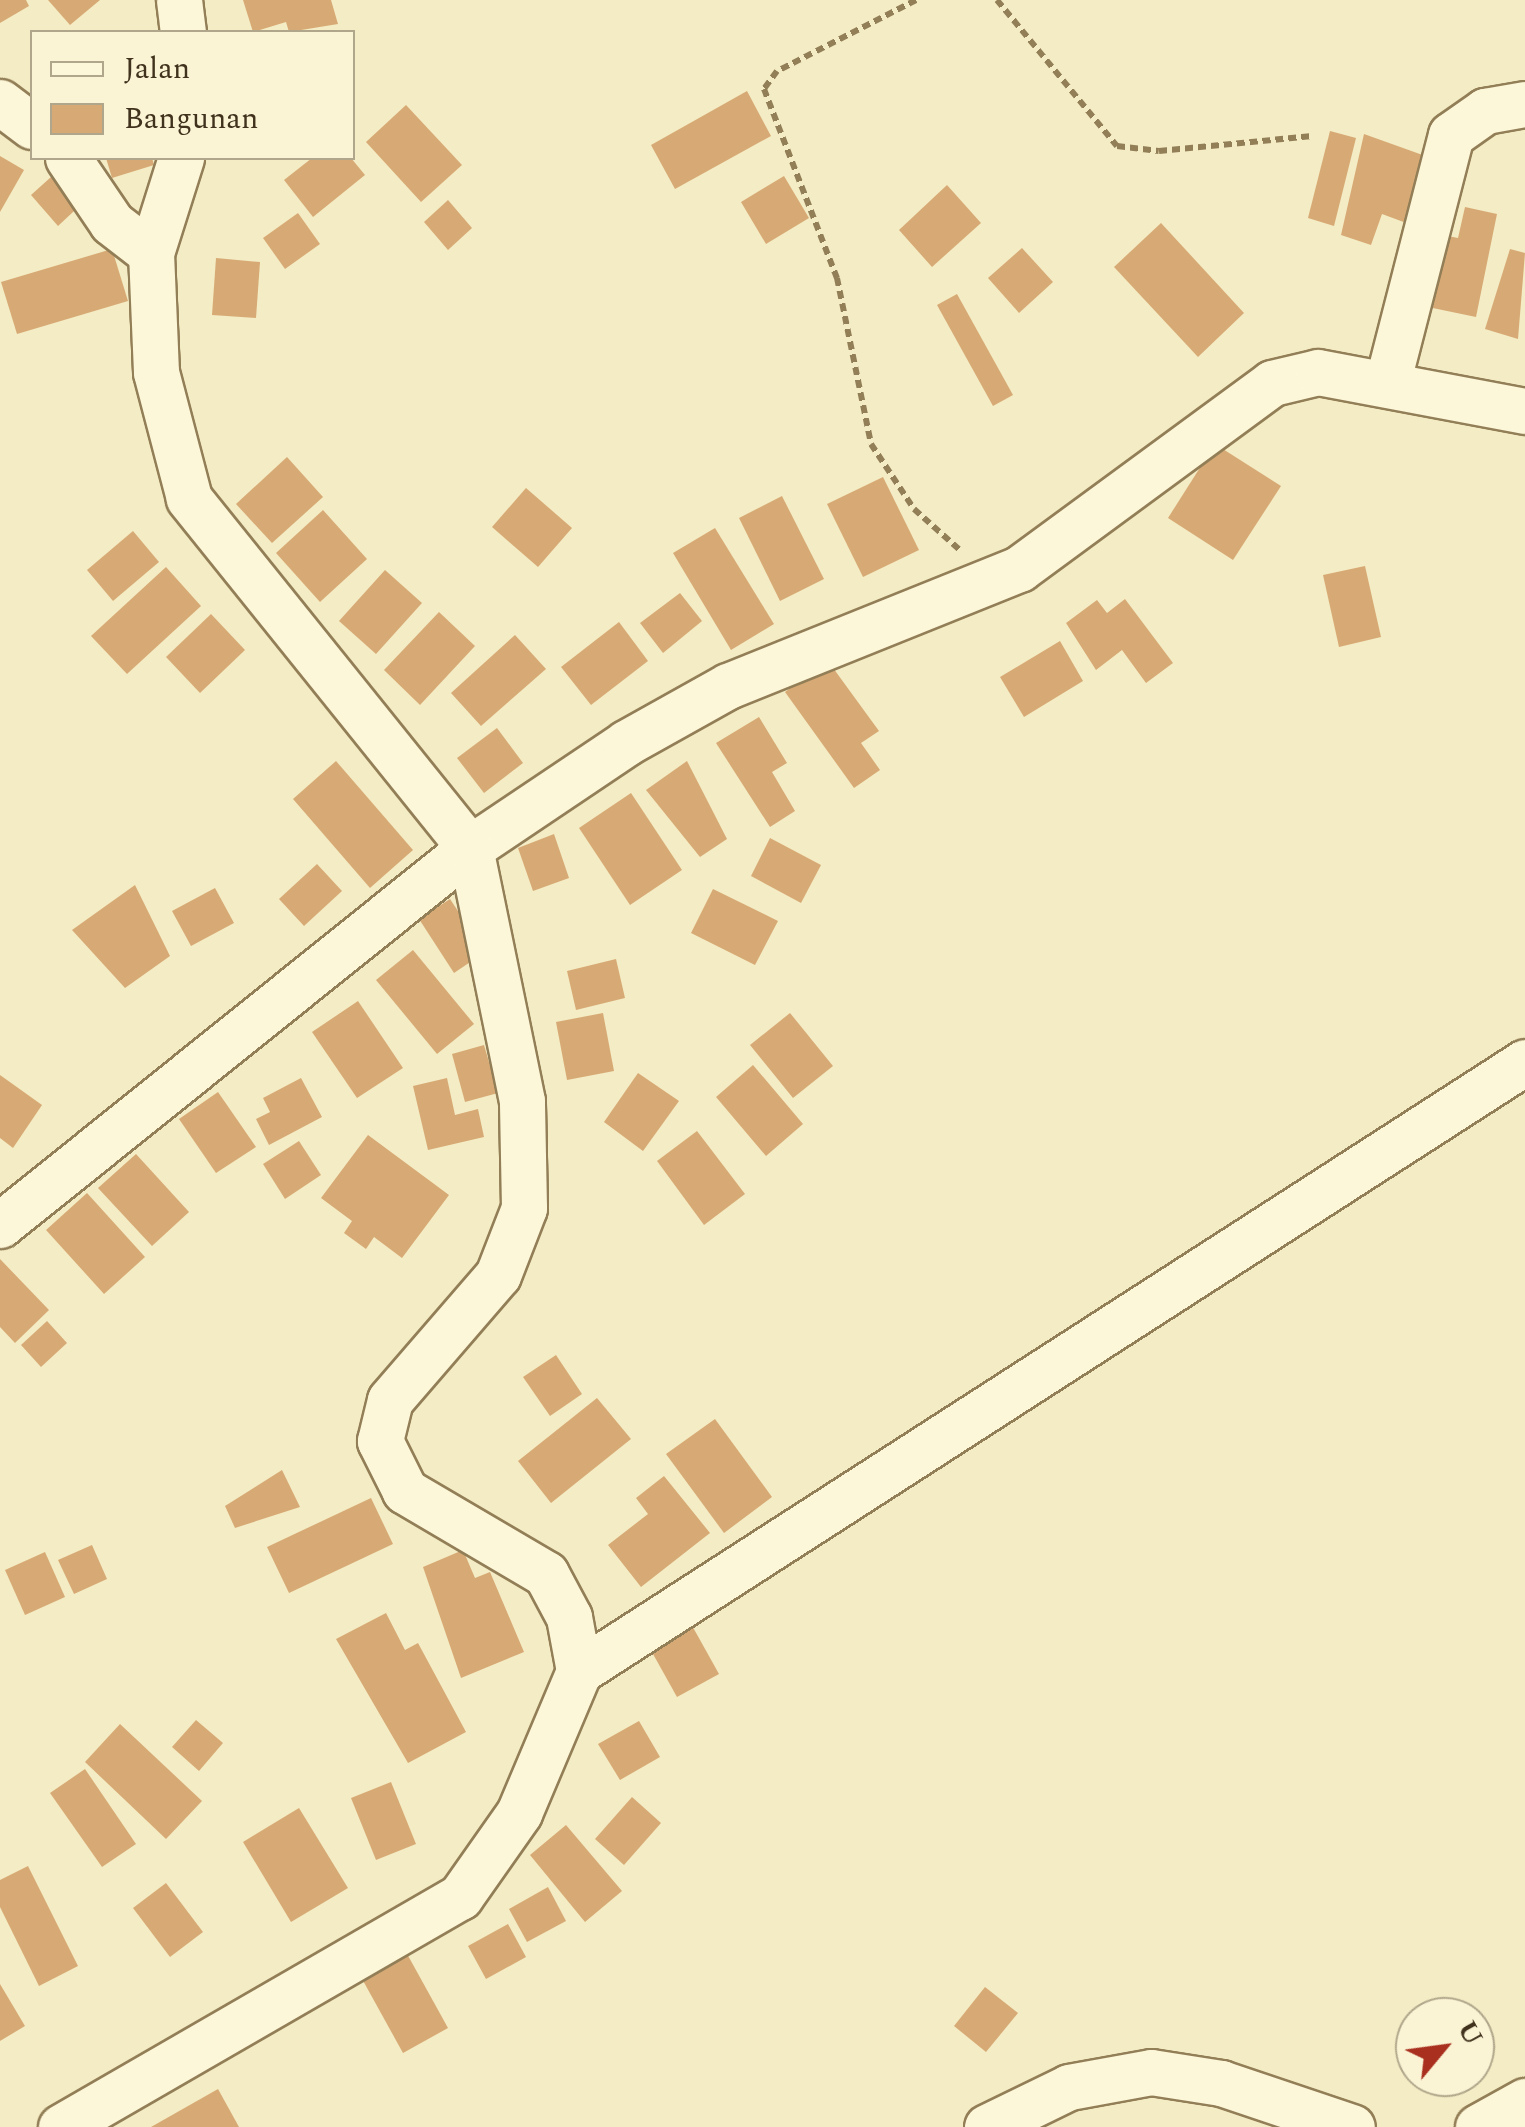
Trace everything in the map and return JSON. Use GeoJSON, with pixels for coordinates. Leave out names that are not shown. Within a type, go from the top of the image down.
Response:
{"type":"FeatureCollection","features":[{"type":"Feature","properties":{"kind":"street"},"geometry":{"type":"LineString","coordinates":[[179,0],[182,30]]}},
{"type":"Feature","properties":{"kind":"street"},"geometry":{"type":"LineString","coordinates":[[0,102],[30,124]]}},
{"type":"Feature","properties":{"kind":"street"},"geometry":{"type":"LineString","coordinates":[[1387,384],[1451,135],[1485,112],[1525,104]]}},
{"type":"Feature","properties":{"kind":"street"},"geometry":{"type":"LineString","coordinates":[[69,160],[112,223],[152,253]]}},
{"type":"Feature","properties":{"kind":"street"},"geometry":{"type":"LineString","coordinates":[[61,2127],[460,1897],[520,1813],[578,1671],[569,1618],[546,1574],[405,1491],[380,1441],[390,1400],[498,1275],[524,1208],[522,1101],[470,848],[204,527],[165,426],[152,253],[180,160]]}},
{"type":"Feature","properties":{"kind":"street"},"geometry":{"type":"LineString","coordinates":[[0,1225],[470,848],[728,686],[995,582],[1272,383],[1318,372],[1525,411]]}},
{"type":"Feature","properties":{"kind":"street"},"geometry":{"type":"LineString","coordinates":[[578,1671],[1525,1062]]}},
{"type":"Feature","properties":{"kind":"street"},"geometry":{"type":"LineString","coordinates":[[987,2127],[1068,2087],[1152,2072],[1220,2083],[1352,2127]]}},
{"type":"Feature","properties":{"kind":"street"},"geometry":{"type":"LineString","coordinates":[[1478,2127],[1525,2101]]}},
{"type":"Feature","properties":{"kind":"path"},"geometry":{"type":"LineString","coordinates":[[916,0],[777,70],[764,89],[837,278],[870,444],[914,508],[995,582]]}},
{"type":"Feature","properties":{"kind":"path"},"geometry":{"type":"LineString","coordinates":[[997,0],[1117,146],[1159,151],[1312,136]]}},
{"type":"Feature","properties":{"kind":"building"},"geometry":{"type":"Polygon","coordinates":[[[0,0],[26,0],[29,6],[0,23],[0,0]]]}},
{"type":"Feature","properties":{"kind":"building"},"geometry":{"type":"Polygon","coordinates":[[[48,0],[100,0],[70,25],[48,0]]]}},
{"type":"Feature","properties":{"kind":"building"},"geometry":{"type":"Polygon","coordinates":[[[243,0],[331,0],[338,24],[288,30],[286,22],[252,30],[243,0]]]}},
{"type":"Feature","properties":{"kind":"building"},"geometry":{"type":"Polygon","coordinates":[[[747,91],[771,136],[675,189],[651,145],[747,91]]]}},
{"type":"Feature","properties":{"kind":"building"},"geometry":{"type":"Polygon","coordinates":[[[406,105],[462,165],[421,202],[366,142],[406,105]]]}},
{"type":"Feature","properties":{"kind":"building"},"geometry":{"type":"Polygon","coordinates":[[[1330,131],[1356,138],[1334,226],[1308,218],[1330,131]]]}},
{"type":"Feature","properties":{"kind":"building"},"geometry":{"type":"Polygon","coordinates":[[[1364,134],[1431,158],[1409,224],[1382,214],[1371,245],[1341,235],[1364,134]]]}},
{"type":"Feature","properties":{"kind":"building"},"geometry":{"type":"Polygon","coordinates":[[[0,156],[24,170],[0,212],[0,156]]]}},
{"type":"Feature","properties":{"kind":"building"},"geometry":{"type":"Polygon","coordinates":[[[107,160],[153,160],[154,165],[112,178],[107,160]]]}},
{"type":"Feature","properties":{"kind":"building"},"geometry":{"type":"Polygon","coordinates":[[[309,160],[353,160],[365,175],[313,217],[284,180],[309,160]]]}},
{"type":"Feature","properties":{"kind":"building"},"geometry":{"type":"Polygon","coordinates":[[[61,168],[88,198],[58,226],[31,195],[61,168]]]}},
{"type":"Feature","properties":{"kind":"building"},"geometry":{"type":"Polygon","coordinates":[[[784,176],[809,218],[766,244],[741,202],[784,176]]]}},
{"type":"Feature","properties":{"kind":"building"},"geometry":{"type":"Polygon","coordinates":[[[947,185],[981,223],[932,267],[899,230],[947,185]]]}},
{"type":"Feature","properties":{"kind":"building"},"geometry":{"type":"Polygon","coordinates":[[[448,200],[472,228],[448,250],[424,222],[448,200]]]}},
{"type":"Feature","properties":{"kind":"building"},"geometry":{"type":"Polygon","coordinates":[[[1465,207],[1497,214],[1476,317],[1423,306],[1438,234],[1458,238],[1465,207]]]}},
{"type":"Feature","properties":{"kind":"building"},"geometry":{"type":"Polygon","coordinates":[[[298,213],[320,244],[285,269],[263,238],[298,213]]]}},
{"type":"Feature","properties":{"kind":"building"},"geometry":{"type":"Polygon","coordinates":[[[1161,223],[1244,313],[1198,357],[1114,267],[1161,223]]]}},
{"type":"Feature","properties":{"kind":"building"},"geometry":{"type":"Polygon","coordinates":[[[1022,248],[1053,282],[1019,313],[988,278],[1022,248]]]}},
{"type":"Feature","properties":{"kind":"building"},"geometry":{"type":"Polygon","coordinates":[[[112,249],[128,301],[17,334],[1,282],[112,249]]]}},
{"type":"Feature","properties":{"kind":"building"},"geometry":{"type":"Polygon","coordinates":[[[1510,249],[1525,253],[1518,339],[1485,329],[1510,249]]]}},
{"type":"Feature","properties":{"kind":"building"},"geometry":{"type":"Polygon","coordinates":[[[216,258],[260,262],[256,318],[212,315],[216,258]]]}},
{"type":"Feature","properties":{"kind":"building"},"geometry":{"type":"Polygon","coordinates":[[[957,294],[1013,395],[993,406],[937,305],[957,294]]]}},
{"type":"Feature","properties":{"kind":"building"},"geometry":{"type":"Polygon","coordinates":[[[1215,444],[1281,486],[1233,560],[1168,518],[1215,444]]]}},
{"type":"Feature","properties":{"kind":"building"},"geometry":{"type":"Polygon","coordinates":[[[287,457],[323,497],[272,543],[236,504],[287,457]]]}},
{"type":"Feature","properties":{"kind":"building"},"geometry":{"type":"Polygon","coordinates":[[[883,477],[919,550],[863,577],[827,504],[883,477]]]}},
{"type":"Feature","properties":{"kind":"building"},"geometry":{"type":"Polygon","coordinates":[[[526,488],[572,528],[538,567],[492,527],[526,488]]]}},
{"type":"Feature","properties":{"kind":"building"},"geometry":{"type":"Polygon","coordinates":[[[782,496],[824,579],[780,601],[739,518],[782,496]]]}},
{"type":"Feature","properties":{"kind":"building"},"geometry":{"type":"Polygon","coordinates":[[[323,510],[367,559],[320,602],[276,553],[323,510]]]}},
{"type":"Feature","properties":{"kind":"building"},"geometry":{"type":"Polygon","coordinates":[[[715,528],[774,624],[731,650],[673,553],[715,528]]]}},
{"type":"Feature","properties":{"kind":"building"},"geometry":{"type":"Polygon","coordinates":[[[133,531],[159,562],[113,601],[87,570],[133,531]]]}},
{"type":"Feature","properties":{"kind":"building"},"geometry":{"type":"Polygon","coordinates":[[[1365,566],[1381,637],[1339,647],[1323,575],[1365,566]]]}},
{"type":"Feature","properties":{"kind":"building"},"geometry":{"type":"Polygon","coordinates":[[[166,567],[201,606],[127,674],[91,636],[166,567]]]}},
{"type":"Feature","properties":{"kind":"building"},"geometry":{"type":"Polygon","coordinates":[[[385,570],[422,603],[376,654],[339,621],[385,570]]]}},
{"type":"Feature","properties":{"kind":"building"},"geometry":{"type":"Polygon","coordinates":[[[680,593],[702,621],[663,653],[640,623],[680,593]]]}},
{"type":"Feature","properties":{"kind":"building"},"geometry":{"type":"Polygon","coordinates":[[[1125,599],[1173,663],[1146,683],[1122,650],[1096,670],[1066,623],[1097,600],[1107,613],[1125,599]]]}},
{"type":"Feature","properties":{"kind":"building"},"geometry":{"type":"Polygon","coordinates":[[[439,612],[475,646],[420,705],[384,670],[439,612]]]}},
{"type":"Feature","properties":{"kind":"building"},"geometry":{"type":"Polygon","coordinates":[[[211,614],[245,650],[200,693],[166,657],[211,614]]]}},
{"type":"Feature","properties":{"kind":"building"},"geometry":{"type":"Polygon","coordinates":[[[619,622],[648,661],[591,705],[561,667],[619,622]]]}},
{"type":"Feature","properties":{"kind":"building"},"geometry":{"type":"Polygon","coordinates":[[[515,635],[546,669],[481,726],[451,693],[515,635]]]}},
{"type":"Feature","properties":{"kind":"building"},"geometry":{"type":"Polygon","coordinates":[[[1060,641],[1083,681],[1024,717],[1000,677],[1060,641]]]}},
{"type":"Feature","properties":{"kind":"building"},"geometry":{"type":"Polygon","coordinates":[[[828,661],[879,731],[861,743],[880,770],[854,788],[785,692],[828,661]]]}},
{"type":"Feature","properties":{"kind":"building"},"geometry":{"type":"Polygon","coordinates":[[[759,717],[787,763],[772,772],[795,811],[770,827],[716,743],[759,717]]]}},
{"type":"Feature","properties":{"kind":"building"},"geometry":{"type":"Polygon","coordinates":[[[497,728],[523,763],[484,793],[457,758],[497,728]]]}},
{"type":"Feature","properties":{"kind":"building"},"geometry":{"type":"Polygon","coordinates":[[[336,761],[413,850],[370,888],[293,799],[336,761]]]}},
{"type":"Feature","properties":{"kind":"building"},"geometry":{"type":"Polygon","coordinates":[[[687,761],[727,839],[700,857],[646,790],[687,761]]]}},
{"type":"Feature","properties":{"kind":"building"},"geometry":{"type":"Polygon","coordinates":[[[631,793],[682,870],[630,905],[579,828],[631,793]]]}},
{"type":"Feature","properties":{"kind":"building"},"geometry":{"type":"Polygon","coordinates":[[[554,834],[569,878],[533,891],[518,848],[554,834]]]}},
{"type":"Feature","properties":{"kind":"building"},"geometry":{"type":"Polygon","coordinates":[[[770,838],[821,865],[801,903],[751,876],[770,838]]]}},
{"type":"Feature","properties":{"kind":"building"},"geometry":{"type":"Polygon","coordinates":[[[317,864],[342,891],[304,926],[279,899],[317,864]]]}},
{"type":"Feature","properties":{"kind":"building"},"geometry":{"type":"Polygon","coordinates":[[[135,885],[170,956],[125,988],[72,930],[135,885]]]}},
{"type":"Feature","properties":{"kind":"building"},"geometry":{"type":"Polygon","coordinates":[[[215,888],[234,923],[191,946],[172,911],[215,888]]]}},
{"type":"Feature","properties":{"kind":"building"},"geometry":{"type":"Polygon","coordinates":[[[713,889],[778,921],[755,965],[691,933],[713,889]]]}},
{"type":"Feature","properties":{"kind":"building"},"geometry":{"type":"Polygon","coordinates":[[[450,899],[485,952],[454,973],[419,919],[450,899]]]}},
{"type":"Feature","properties":{"kind":"building"},"geometry":{"type":"Polygon","coordinates":[[[413,950],[474,1024],[437,1054],[376,980],[413,950]]]}},
{"type":"Feature","properties":{"kind":"building"},"geometry":{"type":"Polygon","coordinates":[[[616,959],[625,998],[576,1010],[567,971],[616,959]]]}},
{"type":"Feature","properties":{"kind":"building"},"geometry":{"type":"Polygon","coordinates":[[[358,1001],[403,1068],[357,1098],[312,1032],[358,1001]]]}},
{"type":"Feature","properties":{"kind":"building"},"geometry":{"type":"Polygon","coordinates":[[[603,1013],[614,1071],[567,1080],[556,1022],[603,1013]]]}},
{"type":"Feature","properties":{"kind":"building"},"geometry":{"type":"Polygon","coordinates":[[[790,1013],[833,1066],[793,1098],[750,1045],[790,1013]]]}},
{"type":"Feature","properties":{"kind":"building"},"geometry":{"type":"Polygon","coordinates":[[[484,1045],[498,1093],[465,1102],[452,1054],[484,1045]]]}},
{"type":"Feature","properties":{"kind":"building"},"geometry":{"type":"Polygon","coordinates":[[[753,1065],[803,1124],[766,1156],[716,1097],[753,1065]]]}},
{"type":"Feature","properties":{"kind":"building"},"geometry":{"type":"Polygon","coordinates":[[[638,1073],[679,1101],[643,1151],[604,1122],[638,1073]]]}},
{"type":"Feature","properties":{"kind":"building"},"geometry":{"type":"Polygon","coordinates":[[[0,1075],[42,1105],[13,1148],[0,1138],[0,1075]]]}},
{"type":"Feature","properties":{"kind":"building"},"geometry":{"type":"Polygon","coordinates":[[[301,1078],[322,1117],[269,1145],[256,1119],[270,1112],[263,1098],[301,1078]]]}},
{"type":"Feature","properties":{"kind":"building"},"geometry":{"type":"Polygon","coordinates":[[[447,1078],[455,1115],[478,1109],[484,1137],[428,1150],[413,1086],[447,1078]]]}},
{"type":"Feature","properties":{"kind":"building"},"geometry":{"type":"Polygon","coordinates":[[[218,1092],[256,1147],[216,1173],[179,1119],[218,1092]]]}},
{"type":"Feature","properties":{"kind":"building"},"geometry":{"type":"Polygon","coordinates":[[[697,1131],[745,1194],[704,1225],[657,1161],[697,1131]]]}},
{"type":"Feature","properties":{"kind":"building"},"geometry":{"type":"Polygon","coordinates":[[[368,1135],[449,1195],[402,1258],[374,1237],[366,1249],[344,1233],[352,1221],[321,1198],[368,1135]]]}},
{"type":"Feature","properties":{"kind":"building"},"geometry":{"type":"Polygon","coordinates":[[[299,1141],[321,1175],[285,1199],[263,1164],[299,1141]]]}},
{"type":"Feature","properties":{"kind":"building"},"geometry":{"type":"Polygon","coordinates":[[[136,1154],[189,1212],[152,1246],[98,1188],[136,1154]]]}},
{"type":"Feature","properties":{"kind":"building"},"geometry":{"type":"Polygon","coordinates":[[[87,1193],[145,1257],[104,1294],[46,1230],[87,1193]]]}},
{"type":"Feature","properties":{"kind":"building"},"geometry":{"type":"Polygon","coordinates":[[[0,1259],[49,1310],[15,1343],[0,1327],[0,1259]]]}},
{"type":"Feature","properties":{"kind":"building"},"geometry":{"type":"Polygon","coordinates":[[[47,1321],[67,1343],[41,1367],[21,1345],[47,1321]]]}},
{"type":"Feature","properties":{"kind":"building"},"geometry":{"type":"Polygon","coordinates":[[[556,1355],[582,1394],[550,1416],[523,1377],[556,1355]]]}},
{"type":"Feature","properties":{"kind":"building"},"geometry":{"type":"Polygon","coordinates":[[[597,1398],[631,1439],[551,1503],[518,1461],[597,1398]]]}},
{"type":"Feature","properties":{"kind":"building"},"geometry":{"type":"Polygon","coordinates":[[[715,1419],[772,1497],[724,1533],[666,1454],[715,1419]]]}},
{"type":"Feature","properties":{"kind":"building"},"geometry":{"type":"Polygon","coordinates":[[[282,1470],[300,1507],[235,1528],[225,1506],[282,1470]]]}},
{"type":"Feature","properties":{"kind":"building"},"geometry":{"type":"Polygon","coordinates":[[[664,1476],[710,1533],[641,1587],[608,1545],[648,1514],[636,1498],[664,1476]]]}},
{"type":"Feature","properties":{"kind":"building"},"geometry":{"type":"Polygon","coordinates":[[[371,1498],[393,1544],[289,1593],[267,1547],[371,1498]]]}},
{"type":"Feature","properties":{"kind":"building"},"geometry":{"type":"Polygon","coordinates":[[[92,1545],[107,1579],[74,1594],[58,1560],[92,1545]]]}},
{"type":"Feature","properties":{"kind":"building"},"geometry":{"type":"Polygon","coordinates":[[[463,1550],[475,1578],[490,1572],[524,1652],[461,1678],[423,1567],[463,1550]]]}},
{"type":"Feature","properties":{"kind":"building"},"geometry":{"type":"Polygon","coordinates":[[[45,1552],[65,1597],[25,1615],[5,1570],[45,1552]]]}},
{"type":"Feature","properties":{"kind":"building"},"geometry":{"type":"Polygon","coordinates":[[[386,1613],[405,1650],[418,1643],[466,1732],[408,1763],[336,1639],[386,1613]]]}},
{"type":"Feature","properties":{"kind":"building"},"geometry":{"type":"Polygon","coordinates":[[[690,1622],[719,1674],[677,1697],[648,1645],[690,1622]]]}},
{"type":"Feature","properties":{"kind":"building"},"geometry":{"type":"Polygon","coordinates":[[[196,1720],[223,1743],[199,1771],[172,1747],[196,1720]]]}},
{"type":"Feature","properties":{"kind":"building"},"geometry":{"type":"Polygon","coordinates":[[[639,1721],[660,1757],[620,1780],[598,1744],[639,1721]]]}},
{"type":"Feature","properties":{"kind":"building"},"geometry":{"type":"Polygon","coordinates":[[[120,1724],[202,1801],[166,1839],[85,1762],[120,1724]]]}},
{"type":"Feature","properties":{"kind":"building"},"geometry":{"type":"Polygon","coordinates":[[[85,1769],[136,1844],[102,1867],[50,1793],[85,1769]]]}},
{"type":"Feature","properties":{"kind":"building"},"geometry":{"type":"Polygon","coordinates":[[[391,1782],[416,1844],[376,1860],[351,1798],[391,1782]]]}},
{"type":"Feature","properties":{"kind":"building"},"geometry":{"type":"Polygon","coordinates":[[[632,1797],[661,1823],[624,1865],[595,1839],[632,1797]]]}},
{"type":"Feature","properties":{"kind":"building"},"geometry":{"type":"Polygon","coordinates":[[[299,1808],[348,1888],[291,1922],[243,1842],[299,1808]]]}},
{"type":"Feature","properties":{"kind":"building"},"geometry":{"type":"Polygon","coordinates":[[[566,1825],[622,1891],[585,1922],[530,1855],[566,1825]]]}},
{"type":"Feature","properties":{"kind":"building"},"geometry":{"type":"Polygon","coordinates":[[[28,1866],[78,1966],[39,1986],[0,1907],[0,1880],[28,1866]]]}},
{"type":"Feature","properties":{"kind":"building"},"geometry":{"type":"Polygon","coordinates":[[[166,1883],[203,1932],[170,1957],[133,1908],[166,1883]]]}},
{"type":"Feature","properties":{"kind":"building"},"geometry":{"type":"Polygon","coordinates":[[[548,1887],[566,1921],[527,1942],[509,1909],[548,1887]]]}},
{"type":"Feature","properties":{"kind":"building"},"geometry":{"type":"Polygon","coordinates":[[[508,1924],[526,1957],[486,1979],[468,1946],[508,1924]]]}},
{"type":"Feature","properties":{"kind":"building"},"geometry":{"type":"Polygon","coordinates":[[[406,1952],[448,2028],[403,2053],[361,1977],[406,1952]]]}},
{"type":"Feature","properties":{"kind":"building"},"geometry":{"type":"Polygon","coordinates":[[[0,1984],[25,2026],[0,2041],[0,1984]]]}},
{"type":"Feature","properties":{"kind":"building"},"geometry":{"type":"Polygon","coordinates":[[[985,1987],[1018,2013],[986,2052],[954,2026],[985,1987]]]}},
{"type":"Feature","properties":{"kind":"building"},"geometry":{"type":"Polygon","coordinates":[[[218,2089],[239,2127],[151,2127],[218,2089]]]}}]}
